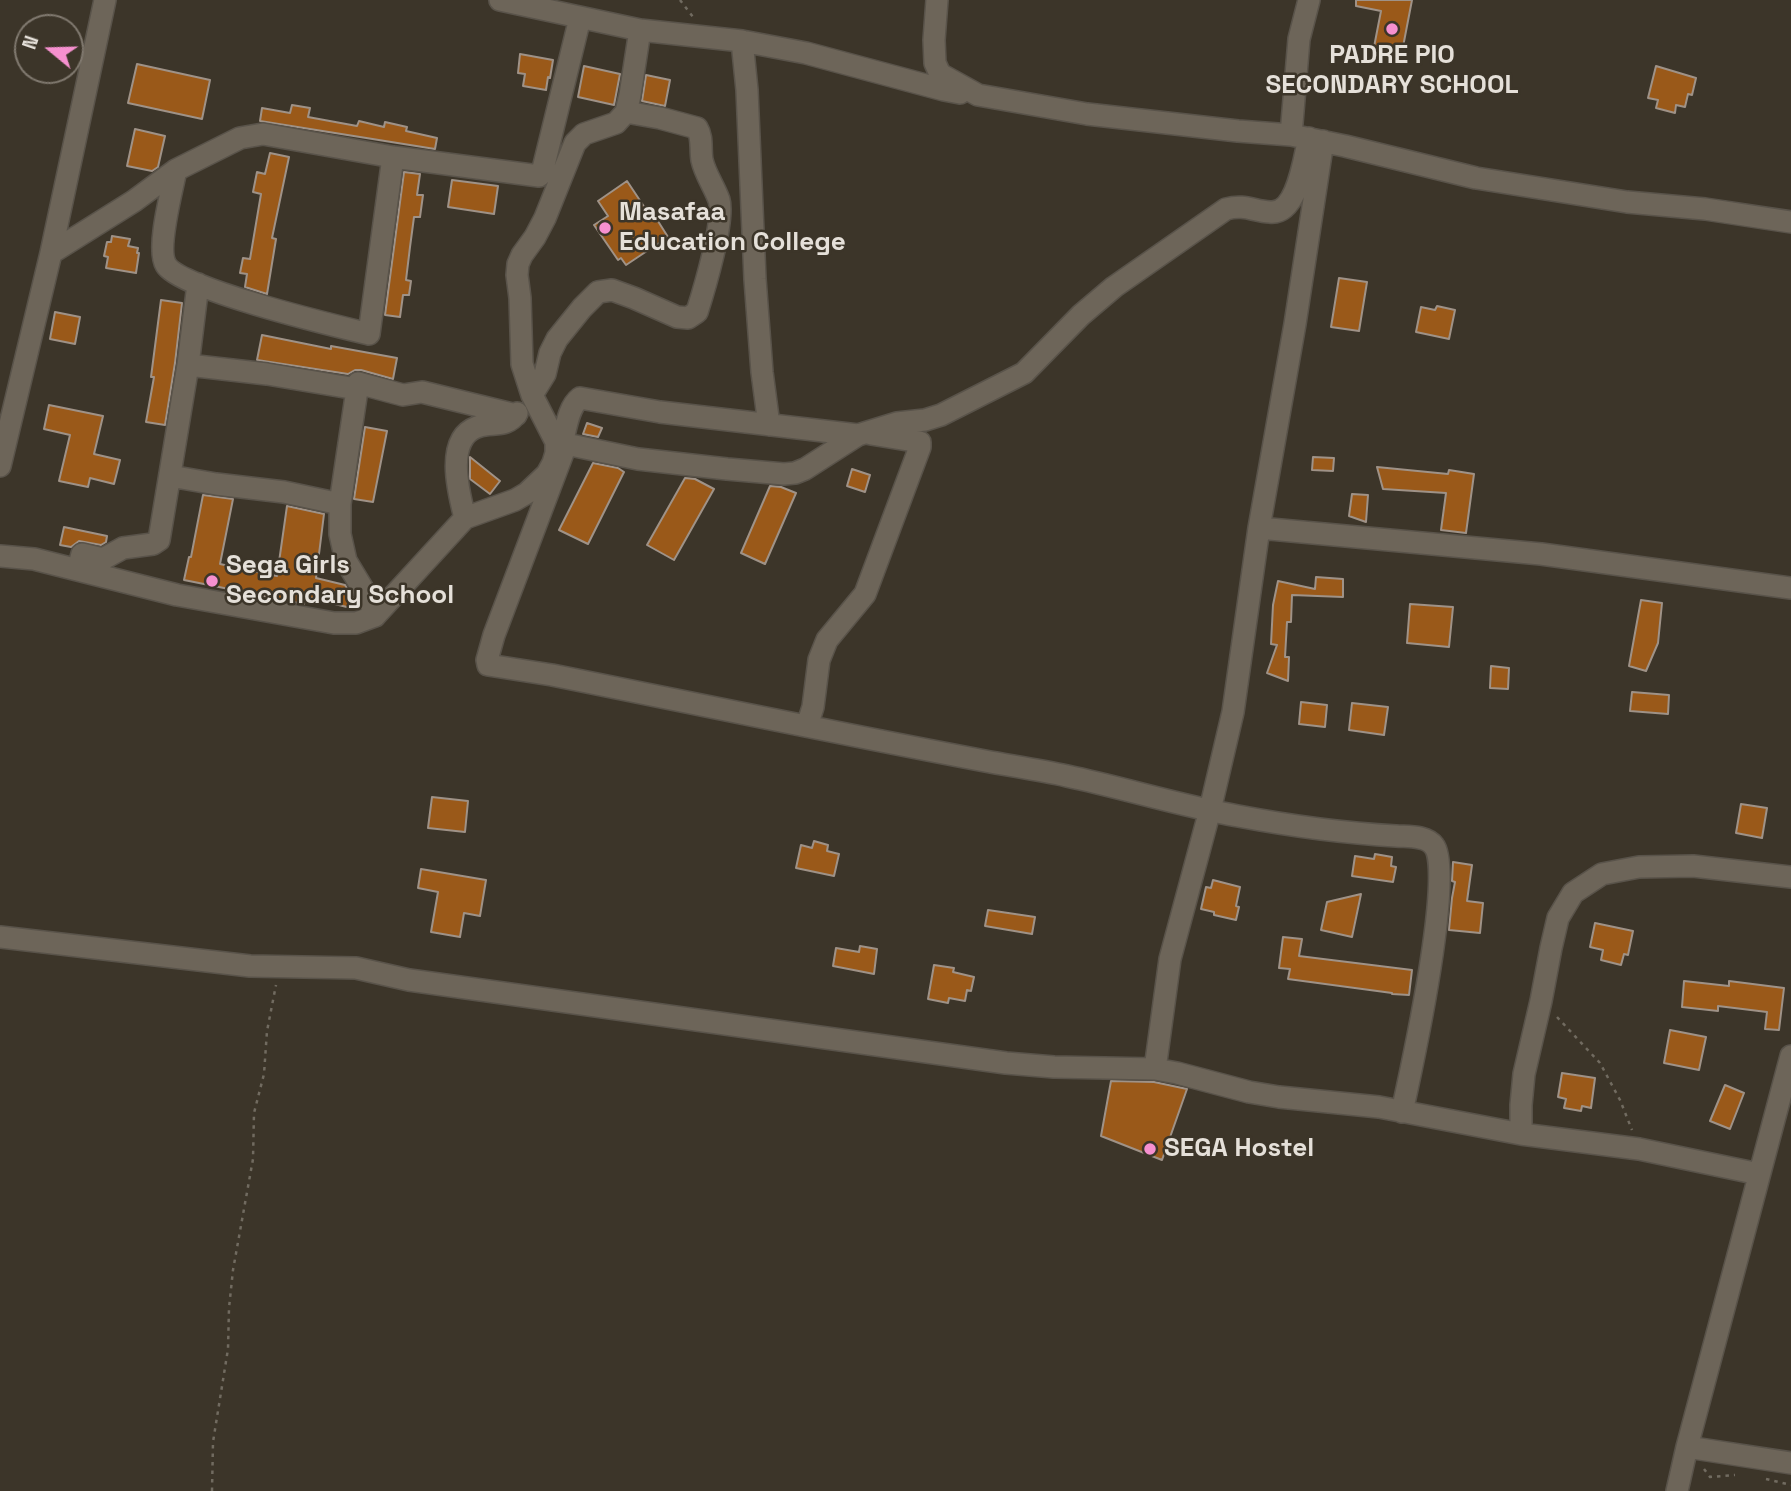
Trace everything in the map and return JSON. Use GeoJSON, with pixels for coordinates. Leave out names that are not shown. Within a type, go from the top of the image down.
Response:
{"type":"FeatureCollection","features":[{"type":"Feature","properties":{"kind":"street"},"geometry":{"type":"LineString","coordinates":[[0,467],[51,253],[105,0]]}},
{"type":"Feature","properties":{"kind":"street"},"geometry":{"type":"LineString","coordinates":[[500,0],[640,30],[742,41],[806,53],[944,90],[1087,114],[1307,138],[1476,178],[1627,202],[1705,209],[1791,222]]}},
{"type":"Feature","properties":{"kind":"street"},"geometry":{"type":"LineString","coordinates":[[937,0],[935,63],[940,74],[978,95]]}},
{"type":"Feature","properties":{"kind":"street"},"geometry":{"type":"LineString","coordinates":[[1155,1069],[1170,959],[1233,712],[1259,528],[1295,324],[1307,138],[1296,62],[1309,0]]}},
{"type":"Feature","properties":{"kind":"street"},"geometry":{"type":"LineString","coordinates":[[51,253],[134,201],[176,170],[240,138],[263,134],[393,157],[531,176],[541,175],[580,18]]}},
{"type":"Feature","properties":{"kind":"street"},"geometry":{"type":"LineString","coordinates":[[561,444],[530,388],[522,364],[518,264],[545,218],[575,143],[584,134],[616,123],[626,112],[640,30]]}},
{"type":"Feature","properties":{"kind":"street"},"geometry":{"type":"LineString","coordinates":[[742,41],[747,90],[755,279],[769,425]]}},
{"type":"Feature","properties":{"kind":"street"},"geometry":{"type":"LineString","coordinates":[[464,518],[458,491],[458,446],[466,434],[476,427],[508,422],[516,415],[530,388],[545,374],[557,339],[598,292],[611,290],[677,317],[688,318],[697,312],[720,218],[720,202],[702,160],[701,135],[697,128],[626,112]]}},
{"type":"Feature","properties":{"kind":"street"},"geometry":{"type":"LineString","coordinates":[[561,444],[638,459],[783,474],[805,469],[862,434],[897,423],[941,415],[1024,373],[1114,287],[1226,209],[1238,206],[1273,213],[1282,210],[1295,192],[1307,138]]}},
{"type":"Feature","properties":{"kind":"street"},"geometry":{"type":"LineString","coordinates":[[176,170],[162,250],[165,264],[172,272],[265,307],[369,334],[393,157]]}},
{"type":"Feature","properties":{"kind":"street"},"geometry":{"type":"LineString","coordinates":[[78,569],[82,554],[103,559],[123,548],[157,543],[160,536],[188,365],[198,284]]}},
{"type":"Feature","properties":{"kind":"street"},"geometry":{"type":"LineString","coordinates":[[188,365],[267,374],[357,389]]}},
{"type":"Feature","properties":{"kind":"street"},"geometry":{"type":"LineString","coordinates":[[375,616],[369,599],[346,561],[341,534],[340,504],[358,383],[403,396],[422,393],[516,415]]}},
{"type":"Feature","properties":{"kind":"street"},"geometry":{"type":"LineString","coordinates":[[807,726],[813,707],[819,660],[827,640],[865,594],[920,442],[660,412],[580,398],[572,407],[487,664],[986,762],[1065,775],[1210,810],[1302,828],[1416,837],[1432,842],[1439,853],[1441,867],[1436,927],[1402,1112]]}},
{"type":"Feature","properties":{"kind":"street"},"geometry":{"type":"LineString","coordinates":[[0,556],[34,559],[177,595],[334,623],[356,623],[375,616],[464,518],[527,493],[547,474],[561,444]]}},
{"type":"Feature","properties":{"kind":"street"},"geometry":{"type":"LineString","coordinates":[[170,476],[284,492],[340,504]]}},
{"type":"Feature","properties":{"kind":"street"},"geometry":{"type":"LineString","coordinates":[[1259,528],[1529,553],[1791,587]]}},
{"type":"Feature","properties":{"kind":"street"},"geometry":{"type":"LineString","coordinates":[[1521,1134],[1524,1074],[1558,918],[1573,893],[1602,874],[1639,867],[1693,866],[1791,877]]}},
{"type":"Feature","properties":{"kind":"street"},"geometry":{"type":"LineString","coordinates":[[0,937],[250,966],[356,968],[409,980],[1006,1063],[1155,1069],[1249,1092],[1402,1112],[1521,1134],[1639,1149],[1759,1174]]}},
{"type":"Feature","properties":{"kind":"street"},"geometry":{"type":"LineString","coordinates":[[1677,1491],[1791,1056]]}},
{"type":"Feature","properties":{"kind":"street"},"geometry":{"type":"LineString","coordinates":[[1687,1447],[1791,1463]]}},
{"type":"Feature","properties":{"kind":"path"},"geometry":{"type":"LineString","coordinates":[[212,1491],[213,1442],[228,1349],[233,1270],[253,1159],[254,1113],[264,1074],[267,1031],[276,988],[276,967]]}},
{"type":"Feature","properties":{"kind":"path"},"geometry":{"type":"LineString","coordinates":[[1541,1001],[1600,1063],[1620,1100],[1639,1149]]}},
{"type":"Feature","properties":{"kind":"building","name":"PADRE PIO SECONDARY SCHOOL"},"geometry":{"type":"Polygon","coordinates":[[[1356,0],[1412,0],[1402,52],[1374,47],[1381,11],[1356,6],[1356,0]]]}},
{"type":"Feature","properties":{"kind":"building"},"geometry":{"type":"Polygon","coordinates":[[[520,54],[553,60],[546,90],[523,86],[525,74],[518,73],[520,54]]]}},
{"type":"Feature","properties":{"kind":"building"},"geometry":{"type":"Polygon","coordinates":[[[137,64],[210,80],[202,119],[128,103],[137,64]]]}},
{"type":"Feature","properties":{"kind":"building"},"geometry":{"type":"Polygon","coordinates":[[[584,66],[620,74],[614,105],[578,97],[584,66]]]}},
{"type":"Feature","properties":{"kind":"building"},"geometry":{"type":"Polygon","coordinates":[[[1656,66],[1696,78],[1692,95],[1688,94],[1685,107],[1676,105],[1675,113],[1656,108],[1658,100],[1648,98],[1656,66]]]}},
{"type":"Feature","properties":{"kind":"building"},"geometry":{"type":"Polygon","coordinates":[[[646,75],[670,80],[665,106],[642,101],[646,75]]]}},
{"type":"Feature","properties":{"kind":"building"},"geometry":{"type":"Polygon","coordinates":[[[292,105],[310,108],[308,117],[357,126],[359,121],[384,127],[385,122],[407,127],[406,131],[437,138],[435,149],[260,121],[262,108],[290,113],[292,105]]]}},
{"type":"Feature","properties":{"kind":"building"},"geometry":{"type":"Polygon","coordinates":[[[135,129],[165,136],[158,167],[152,171],[127,166],[135,129]]]}},
{"type":"Feature","properties":{"kind":"building"},"geometry":{"type":"Polygon","coordinates":[[[270,153],[289,157],[272,238],[276,239],[267,294],[245,287],[247,274],[240,273],[243,258],[250,259],[261,194],[253,192],[257,172],[265,174],[270,153]]]}},
{"type":"Feature","properties":{"kind":"building"},"geometry":{"type":"Polygon","coordinates":[[[404,172],[420,174],[417,195],[423,195],[420,217],[414,217],[406,280],[411,281],[409,295],[403,295],[400,317],[385,315],[404,172]]]}},
{"type":"Feature","properties":{"kind":"building"},"geometry":{"type":"Polygon","coordinates":[[[452,180],[498,186],[494,214],[448,207],[452,180]]]}},
{"type":"Feature","properties":{"kind":"building"},"geometry":{"type":"Polygon","coordinates":[[[627,181],[668,237],[626,265],[621,258],[618,260],[594,225],[608,216],[598,201],[627,181]]]}},
{"type":"Feature","properties":{"kind":"building"},"geometry":{"type":"Polygon","coordinates":[[[112,236],[130,239],[128,246],[138,248],[136,273],[106,268],[108,257],[104,256],[107,242],[111,242],[112,236]]]}},
{"type":"Feature","properties":{"kind":"building"},"geometry":{"type":"Polygon","coordinates":[[[1339,278],[1367,282],[1359,331],[1331,327],[1339,278]]]}},
{"type":"Feature","properties":{"kind":"building"},"geometry":{"type":"Polygon","coordinates":[[[161,300],[182,303],[165,425],[146,422],[154,377],[151,377],[161,300]]]}},
{"type":"Feature","properties":{"kind":"building"},"geometry":{"type":"Polygon","coordinates":[[[1437,306],[1455,310],[1449,339],[1416,332],[1421,307],[1435,310],[1437,306]]]}},
{"type":"Feature","properties":{"kind":"building"},"geometry":{"type":"Polygon","coordinates":[[[55,312],[80,317],[75,344],[50,339],[55,312]]]}},
{"type":"Feature","properties":{"kind":"building"},"geometry":{"type":"Polygon","coordinates":[[[262,335],[331,349],[331,346],[397,358],[393,379],[361,370],[348,374],[257,360],[262,335]]]}},
{"type":"Feature","properties":{"kind":"building"},"geometry":{"type":"Polygon","coordinates":[[[49,405],[103,416],[94,454],[120,460],[114,484],[90,478],[88,487],[59,481],[70,435],[44,429],[49,405]]]}},
{"type":"Feature","properties":{"kind":"building"},"geometry":{"type":"Polygon","coordinates":[[[587,423],[602,428],[598,437],[583,434],[587,423]]]}},
{"type":"Feature","properties":{"kind":"building"},"geometry":{"type":"Polygon","coordinates":[[[365,427],[387,431],[373,502],[354,499],[365,427]]]}},
{"type":"Feature","properties":{"kind":"building"},"geometry":{"type":"Polygon","coordinates":[[[470,457],[500,481],[490,494],[470,479],[470,457]]]}},
{"type":"Feature","properties":{"kind":"building"},"geometry":{"type":"Polygon","coordinates":[[[1313,457],[1334,458],[1333,471],[1312,470],[1313,457]]]}},
{"type":"Feature","properties":{"kind":"building"},"geometry":{"type":"Polygon","coordinates":[[[593,463],[618,468],[624,472],[588,544],[559,530],[593,463]]]}},
{"type":"Feature","properties":{"kind":"building"},"geometry":{"type":"Polygon","coordinates":[[[1377,467],[1448,474],[1449,470],[1474,474],[1466,533],[1441,530],[1446,493],[1383,489],[1377,467]]]}},
{"type":"Feature","properties":{"kind":"building"},"geometry":{"type":"Polygon","coordinates":[[[852,469],[870,475],[865,492],[847,486],[852,469]]]}},
{"type":"Feature","properties":{"kind":"building"},"geometry":{"type":"Polygon","coordinates":[[[685,478],[695,479],[714,489],[674,560],[647,545],[685,478]]]}},
{"type":"Feature","properties":{"kind":"building"},"geometry":{"type":"Polygon","coordinates":[[[770,486],[796,493],[765,564],[741,553],[770,486]]]}},
{"type":"Feature","properties":{"kind":"building"},"geometry":{"type":"Polygon","coordinates":[[[1352,494],[1368,495],[1366,522],[1349,516],[1352,494]]]}},
{"type":"Feature","properties":{"kind":"building"},"geometry":{"type":"Polygon","coordinates":[[[203,495],[233,499],[220,564],[277,576],[287,506],[324,514],[316,578],[345,585],[356,604],[355,609],[306,597],[304,604],[184,580],[203,495]]]}},
{"type":"Feature","properties":{"kind":"building"},"geometry":{"type":"Polygon","coordinates":[[[64,527],[107,536],[106,542],[101,545],[79,541],[71,547],[60,545],[64,527]]]}},
{"type":"Feature","properties":{"kind":"building"},"geometry":{"type":"Polygon","coordinates":[[[1316,577],[1343,579],[1343,597],[1292,595],[1285,657],[1289,657],[1288,681],[1267,673],[1277,645],[1271,644],[1273,605],[1278,581],[1315,589],[1316,577]]]}},
{"type":"Feature","properties":{"kind":"building"},"geometry":{"type":"Polygon","coordinates":[[[1641,600],[1662,603],[1658,643],[1646,671],[1629,666],[1641,600]]]}},
{"type":"Feature","properties":{"kind":"building"},"geometry":{"type":"Polygon","coordinates":[[[1410,604],[1453,607],[1449,647],[1407,643],[1410,604]]]}},
{"type":"Feature","properties":{"kind":"building"},"geometry":{"type":"Polygon","coordinates":[[[1491,666],[1509,668],[1508,689],[1490,688],[1491,666]]]}},
{"type":"Feature","properties":{"kind":"building"},"geometry":{"type":"Polygon","coordinates":[[[1632,692],[1669,695],[1668,714],[1630,711],[1632,692]]]}},
{"type":"Feature","properties":{"kind":"building"},"geometry":{"type":"Polygon","coordinates":[[[1301,702],[1327,705],[1325,727],[1299,724],[1301,702]]]}},
{"type":"Feature","properties":{"kind":"building"},"geometry":{"type":"Polygon","coordinates":[[[1352,703],[1388,707],[1384,735],[1349,730],[1352,703]]]}},
{"type":"Feature","properties":{"kind":"building"},"geometry":{"type":"Polygon","coordinates":[[[432,797],[468,801],[465,832],[428,828],[432,797]]]}},
{"type":"Feature","properties":{"kind":"building"},"geometry":{"type":"Polygon","coordinates":[[[1741,804],[1767,808],[1762,838],[1736,833],[1741,804]]]}},
{"type":"Feature","properties":{"kind":"building"},"geometry":{"type":"Polygon","coordinates":[[[814,841],[828,845],[827,851],[839,854],[834,876],[796,868],[801,845],[812,848],[814,841]]]}},
{"type":"Feature","properties":{"kind":"building"},"geometry":{"type":"Polygon","coordinates":[[[1375,854],[1392,857],[1391,866],[1396,867],[1393,882],[1352,876],[1355,856],[1374,859],[1375,854]]]}},
{"type":"Feature","properties":{"kind":"building"},"geometry":{"type":"Polygon","coordinates":[[[1453,862],[1472,865],[1467,901],[1483,903],[1480,933],[1449,930],[1455,882],[1452,881],[1453,862]]]}},
{"type":"Feature","properties":{"kind":"building"},"geometry":{"type":"Polygon","coordinates":[[[421,869],[486,880],[480,916],[464,913],[460,937],[431,932],[438,892],[418,888],[421,869]]]}},
{"type":"Feature","properties":{"kind":"building"},"geometry":{"type":"Polygon","coordinates":[[[1213,880],[1240,887],[1236,920],[1201,909],[1206,887],[1211,888],[1213,880]]]}},
{"type":"Feature","properties":{"kind":"building"},"geometry":{"type":"Polygon","coordinates":[[[1361,894],[1352,937],[1321,930],[1327,902],[1361,894]]]}},
{"type":"Feature","properties":{"kind":"building"},"geometry":{"type":"Polygon","coordinates":[[[988,910],[1035,917],[1032,934],[985,926],[988,910]]]}},
{"type":"Feature","properties":{"kind":"building"},"geometry":{"type":"Polygon","coordinates":[[[1595,923],[1633,931],[1628,955],[1624,954],[1621,965],[1601,960],[1603,950],[1590,947],[1595,923]]]}},
{"type":"Feature","properties":{"kind":"building"},"geometry":{"type":"Polygon","coordinates":[[[1283,937],[1302,939],[1299,956],[1412,970],[1409,995],[1288,979],[1290,969],[1279,968],[1283,937]]]}},
{"type":"Feature","properties":{"kind":"building"},"geometry":{"type":"Polygon","coordinates":[[[860,946],[877,949],[874,974],[833,966],[836,948],[859,952],[860,946]]]}},
{"type":"Feature","properties":{"kind":"building"},"geometry":{"type":"Polygon","coordinates":[[[934,965],[954,968],[953,972],[974,977],[971,991],[967,990],[965,1001],[949,998],[948,1003],[928,999],[934,965]]]}},
{"type":"Feature","properties":{"kind":"building"},"geometry":{"type":"Polygon","coordinates":[[[1684,981],[1729,986],[1729,981],[1784,988],[1779,1030],[1765,1029],[1767,1012],[1718,1006],[1718,1011],[1682,1007],[1684,981]]]}},
{"type":"Feature","properties":{"kind":"building"},"geometry":{"type":"Polygon","coordinates":[[[1670,1030],[1706,1037],[1699,1070],[1664,1063],[1670,1030]]]}},
{"type":"Feature","properties":{"kind":"building"},"geometry":{"type":"Polygon","coordinates":[[[1562,1073],[1595,1078],[1591,1108],[1582,1106],[1581,1111],[1564,1108],[1566,1099],[1558,1097],[1562,1073]]]}},
{"type":"Feature","properties":{"kind":"building"},"geometry":{"type":"Polygon","coordinates":[[[1111,1081],[1154,1082],[1187,1089],[1162,1160],[1101,1136],[1111,1081]]]}},
{"type":"Feature","properties":{"kind":"building"},"geometry":{"type":"Polygon","coordinates":[[[1725,1085],[1744,1093],[1730,1129],[1710,1121],[1725,1085]]]}},
{"type":"Feature","properties":{"kind":"place","name":"PADRE PIO SECONDARY SCHOOL"},"geometry":{"type":"Point","coordinates":[1392,29]}},
{"type":"Feature","properties":{"kind":"place","name":"Masafaa Education College"},"geometry":{"type":"Point","coordinates":[605,228]}},
{"type":"Feature","properties":{"kind":"place","name":"Sega Girls Secondary School"},"geometry":{"type":"Point","coordinates":[212,581]}},
{"type":"Feature","properties":{"kind":"place","name":"SEGA Hostel"},"geometry":{"type":"Point","coordinates":[1150,1149]}}]}
